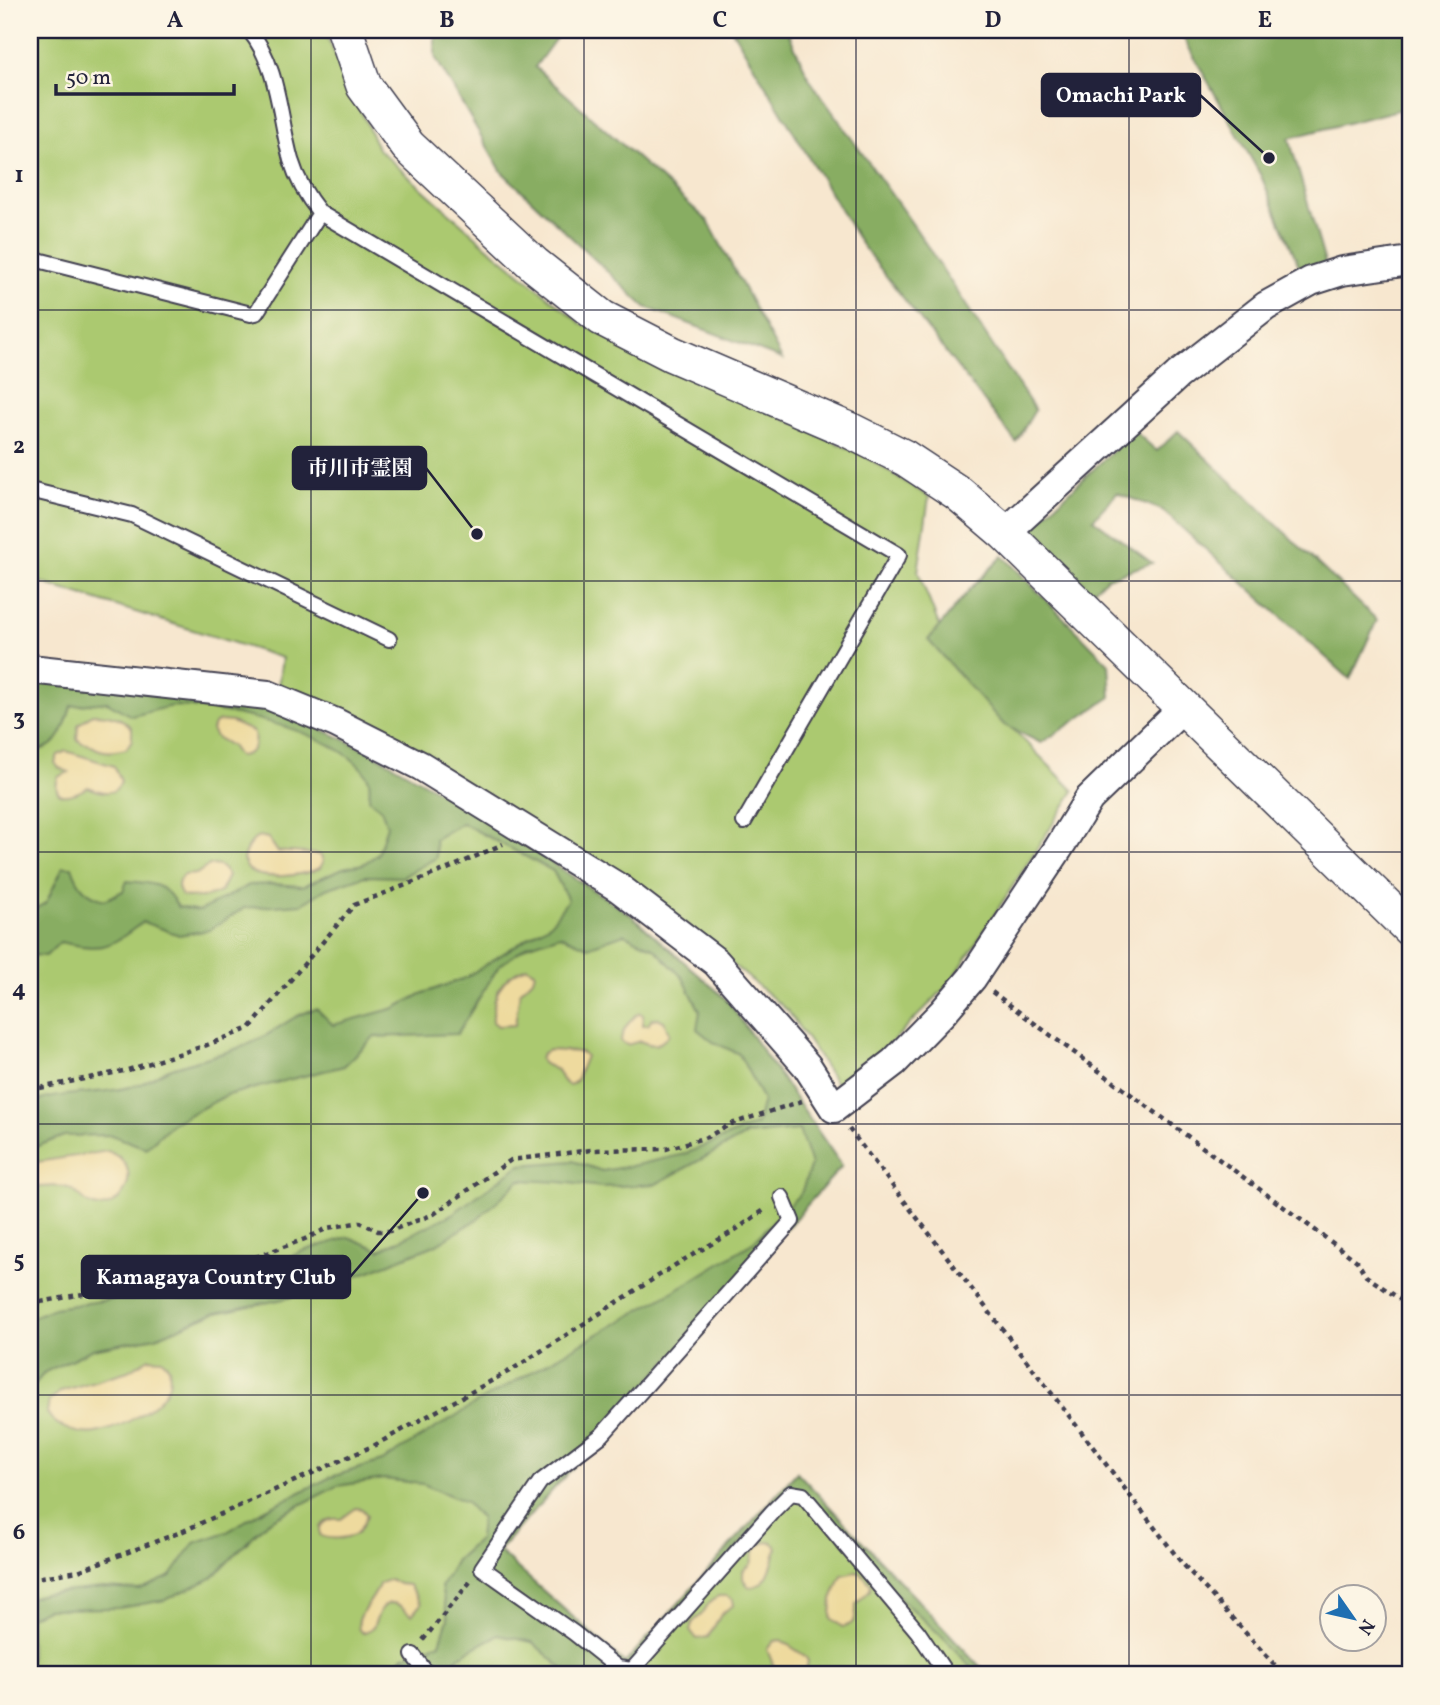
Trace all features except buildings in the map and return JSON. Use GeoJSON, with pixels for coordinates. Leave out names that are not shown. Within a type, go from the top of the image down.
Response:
{"type":"FeatureCollection","features":[{"type":"Feature","properties":{"kind":"street"},"geometry":{"type":"LineString","coordinates":[[345,30],[364,86],[408,146],[535,265],[602,318],[672,354],[849,430],[905,458],[958,493],[1005,533],[1410,929]]}},
{"type":"Feature","properties":{"kind":"street"},"geometry":{"type":"LineString","coordinates":[[1005,533],[1178,374],[1266,306],[1311,281],[1342,271],[1410,261]]}},
{"type":"Feature","properties":{"kind":"street"},"geometry":{"type":"LineString","coordinates":[[30,669],[268,695],[336,723],[421,766],[619,888],[716,962],[807,1066],[829,1101],[894,1062],[943,1012],[972,978],[1089,799],[1184,708]]}},
{"type":"Feature","properties":{"kind":"lane"},"geometry":{"type":"LineString","coordinates":[[249,30],[267,62],[279,99],[291,160],[299,181],[320,213],[899,555],[744,822]]}},
{"type":"Feature","properties":{"kind":"lane"},"geometry":{"type":"LineString","coordinates":[[30,258],[251,314],[256,313],[320,213]]}},
{"type":"Feature","properties":{"kind":"lane"},"geometry":{"type":"LineString","coordinates":[[30,490],[132,515],[389,639]]}},
{"type":"Feature","properties":{"kind":"lane"},"geometry":{"type":"LineString","coordinates":[[782,1197],[792,1221],[601,1435],[540,1482],[482,1568],[574,1633],[618,1668],[632,1670],[773,1511],[791,1493],[803,1495],[923,1638],[947,1675]]}},
{"type":"Feature","properties":{"kind":"lane"},"geometry":{"type":"LineString","coordinates":[[413,1655],[428,1675]]}},
{"type":"Feature","properties":{"kind":"path"},"geometry":{"type":"LineString","coordinates":[[30,1090],[128,1070],[250,1028],[354,905],[450,868],[529,832]]}},
{"type":"Feature","properties":{"kind":"path"},"geometry":{"type":"LineString","coordinates":[[972,978],[1357,1261],[1366,1276],[1410,1306]]}},
{"type":"Feature","properties":{"kind":"path"},"geometry":{"type":"LineString","coordinates":[[30,1304],[231,1266],[304,1240],[328,1228],[360,1222],[378,1231],[390,1231],[434,1214],[511,1160],[591,1150],[666,1149],[707,1137],[731,1124],[829,1101],[1181,1562],[1284,1675]]}},
{"type":"Feature","properties":{"kind":"path"},"geometry":{"type":"LineString","coordinates":[[30,1579],[78,1571],[181,1532],[375,1445],[513,1368],[680,1262],[734,1231],[782,1197]]}},
{"type":"Feature","properties":{"kind":"path"},"geometry":{"type":"LineString","coordinates":[[413,1655],[432,1627],[482,1568]]}},
{"type":"Feature","properties":{"kind":"green space"},"geometry":{"type":"Polygon","coordinates":[[[30,30],[324,30],[378,149],[484,244],[583,325],[863,455],[929,497],[918,572],[958,673],[1074,791],[951,982],[882,1052],[840,1089],[788,1011],[674,915],[278,687],[282,658],[30,579],[30,30]]]}},
{"type":"Feature","properties":{"kind":"green space"},"geometry":{"type":"Polygon","coordinates":[[[435,30],[562,30],[535,67],[708,221],[782,359],[645,307],[502,172],[435,57],[435,30]]]}},
{"type":"Feature","properties":{"kind":"green space"},"geometry":{"type":"Polygon","coordinates":[[[732,30],[787,30],[810,80],[916,229],[1035,410],[1016,442],[861,244],[732,30]]]}},
{"type":"Feature","properties":{"kind":"green space"},"geometry":{"type":"Polygon","coordinates":[[[1179,30],[1410,30],[1410,107],[1289,138],[1326,266],[1302,273],[1261,176],[1179,30]]]}},
{"type":"Feature","properties":{"kind":"green space"},"geometry":{"type":"Polygon","coordinates":[[[1134,431],[1157,451],[1178,431],[1377,620],[1350,679],[1162,510],[1117,493],[1093,519],[1152,563],[1107,578],[1087,596],[1032,540],[1034,525],[1134,431]]]}},
{"type":"Feature","properties":{"kind":"green space"},"geometry":{"type":"Polygon","coordinates":[[[1003,556],[1109,664],[1111,697],[1041,743],[1004,725],[928,640],[970,589],[1003,556]]]}},
{"type":"Feature","properties":{"kind":"green space"},"geometry":{"type":"Polygon","coordinates":[[[30,674],[264,703],[471,810],[631,915],[727,1000],[842,1166],[498,1551],[625,1663],[797,1472],[988,1675],[30,1675],[30,674]]]}},
{"type":"Feature","properties":{"kind":"green space"},"geometry":{"type":"Polygon","coordinates":[[[30,674],[264,703],[369,751],[471,810],[631,915],[727,1000],[842,1166],[498,1551],[625,1663],[797,1472],[988,1675],[978,1675],[946,1640],[889,1589],[791,1486],[641,1655],[639,1675],[570,1675],[532,1642],[498,1635],[459,1656],[438,1675],[387,1675],[403,1656],[440,1643],[448,1619],[441,1587],[456,1560],[479,1539],[481,1519],[466,1502],[423,1484],[384,1479],[337,1486],[267,1522],[212,1578],[165,1600],[119,1608],[46,1609],[30,1617],[30,1598],[43,1594],[103,1588],[139,1590],[171,1576],[194,1543],[227,1532],[260,1512],[331,1477],[382,1461],[752,1243],[801,1193],[811,1165],[799,1130],[746,1135],[656,1184],[602,1187],[520,1180],[479,1218],[435,1245],[370,1271],[288,1298],[212,1314],[156,1337],[93,1349],[45,1372],[30,1390],[30,1318],[54,1308],[188,1288],[211,1293],[303,1251],[349,1237],[380,1250],[452,1214],[520,1165],[573,1161],[602,1171],[685,1154],[757,1124],[763,1100],[739,1054],[713,1042],[697,1029],[700,1011],[683,978],[654,948],[624,934],[588,947],[560,935],[527,946],[499,966],[457,1034],[374,1037],[344,1066],[227,1095],[173,1123],[146,1148],[111,1135],[64,1136],[30,1149],[30,1103],[58,1096],[140,1084],[169,1069],[251,1043],[299,1015],[317,1009],[333,1025],[395,1008],[421,994],[463,979],[551,923],[568,900],[553,871],[462,823],[435,839],[436,858],[402,877],[365,876],[326,889],[302,904],[244,908],[210,930],[179,935],[143,922],[113,943],[104,946],[60,942],[46,956],[30,955],[30,911],[46,903],[63,867],[72,867],[84,889],[98,898],[105,900],[123,891],[127,881],[144,883],[163,889],[178,907],[200,911],[249,885],[303,886],[343,868],[363,864],[378,854],[387,825],[381,809],[369,799],[368,778],[355,762],[335,748],[282,726],[225,712],[178,706],[131,716],[107,702],[71,706],[63,731],[54,743],[40,750],[30,751],[30,674]]]}},
{"type":"Feature","properties":{"kind":"sand"},"geometry":{"type":"Polygon","coordinates":[[[92,714],[114,716],[132,728],[132,740],[126,749],[103,751],[77,739],[78,725],[92,714]]]}},
{"type":"Feature","properties":{"kind":"sand"},"geometry":{"type":"Polygon","coordinates":[[[220,721],[232,722],[254,732],[255,742],[251,752],[238,756],[231,746],[216,737],[212,730],[214,724],[220,721]]]}},
{"type":"Feature","properties":{"kind":"sand"},"geometry":{"type":"Polygon","coordinates":[[[66,751],[114,766],[121,781],[118,786],[111,792],[88,787],[77,793],[61,794],[56,786],[58,777],[69,772],[55,763],[58,755],[66,751]]]}},
{"type":"Feature","properties":{"kind":"sand"},"geometry":{"type":"Polygon","coordinates":[[[259,836],[268,838],[278,852],[321,855],[323,862],[320,868],[294,875],[254,873],[248,869],[243,859],[249,846],[259,836]]]}},
{"type":"Feature","properties":{"kind":"sand"},"geometry":{"type":"Polygon","coordinates":[[[210,865],[221,867],[228,876],[220,892],[201,897],[182,896],[178,886],[183,875],[196,874],[210,865]]]}},
{"type":"Feature","properties":{"kind":"sand"},"geometry":{"type":"Polygon","coordinates":[[[527,967],[535,972],[533,979],[520,992],[515,1025],[498,1026],[493,1022],[496,995],[511,975],[527,967]]]}},
{"type":"Feature","properties":{"kind":"sand"},"geometry":{"type":"Polygon","coordinates":[[[640,1013],[643,1015],[643,1025],[648,1025],[652,1019],[664,1021],[669,1034],[663,1041],[653,1045],[640,1041],[627,1045],[621,1041],[627,1025],[640,1013]]]}},
{"type":"Feature","properties":{"kind":"sand"},"geometry":{"type":"Polygon","coordinates":[[[549,1050],[581,1052],[586,1056],[576,1081],[568,1085],[557,1070],[542,1063],[540,1058],[549,1050]]]}},
{"type":"Feature","properties":{"kind":"sand"},"geometry":{"type":"Polygon","coordinates":[[[108,1151],[118,1156],[127,1167],[128,1182],[121,1197],[107,1206],[90,1205],[72,1190],[63,1187],[30,1187],[30,1163],[108,1151]]]}},
{"type":"Feature","properties":{"kind":"sand"},"geometry":{"type":"Polygon","coordinates":[[[149,1358],[162,1359],[169,1367],[169,1384],[150,1408],[130,1421],[109,1429],[86,1433],[63,1427],[47,1413],[49,1401],[61,1391],[128,1371],[149,1358]]]}},
{"type":"Feature","properties":{"kind":"sand"},"geometry":{"type":"Polygon","coordinates":[[[356,1508],[362,1509],[367,1515],[356,1533],[337,1538],[320,1535],[320,1527],[325,1523],[331,1519],[341,1519],[356,1508]]]}},
{"type":"Feature","properties":{"kind":"sand"},"geometry":{"type":"Polygon","coordinates":[[[766,1542],[773,1543],[777,1548],[771,1567],[761,1583],[749,1587],[743,1579],[743,1571],[751,1564],[756,1548],[766,1542]]]}},
{"type":"Feature","properties":{"kind":"sand"},"geometry":{"type":"Polygon","coordinates":[[[861,1573],[871,1584],[870,1590],[856,1604],[853,1622],[842,1627],[831,1618],[832,1599],[842,1575],[861,1573]]]}},
{"type":"Feature","properties":{"kind":"sand"},"geometry":{"type":"Polygon","coordinates":[[[390,1579],[409,1585],[421,1604],[412,1615],[393,1603],[385,1606],[376,1618],[373,1628],[363,1633],[358,1624],[362,1613],[379,1584],[390,1579]]]}},
{"type":"Feature","properties":{"kind":"sand"},"geometry":{"type":"Polygon","coordinates":[[[718,1596],[727,1596],[733,1600],[734,1605],[722,1613],[708,1637],[697,1639],[690,1630],[692,1624],[718,1596]]]}},
{"type":"Feature","properties":{"kind":"sand"},"geometry":{"type":"Polygon","coordinates":[[[781,1640],[805,1656],[808,1661],[806,1671],[801,1675],[777,1675],[767,1649],[774,1641],[781,1640]]]}},
{"type":"Feature","properties":{"kind":"place","name":"Omachi Park"},"geometry":{"type":"Point","coordinates":[1269,158]}},
{"type":"Feature","properties":{"kind":"place","name":"市川市霊園"},"geometry":{"type":"Point","coordinates":[477,534]}},
{"type":"Feature","properties":{"kind":"place","name":"Kamagaya Country Club"},"geometry":{"type":"Point","coordinates":[423,1193]}}]}
